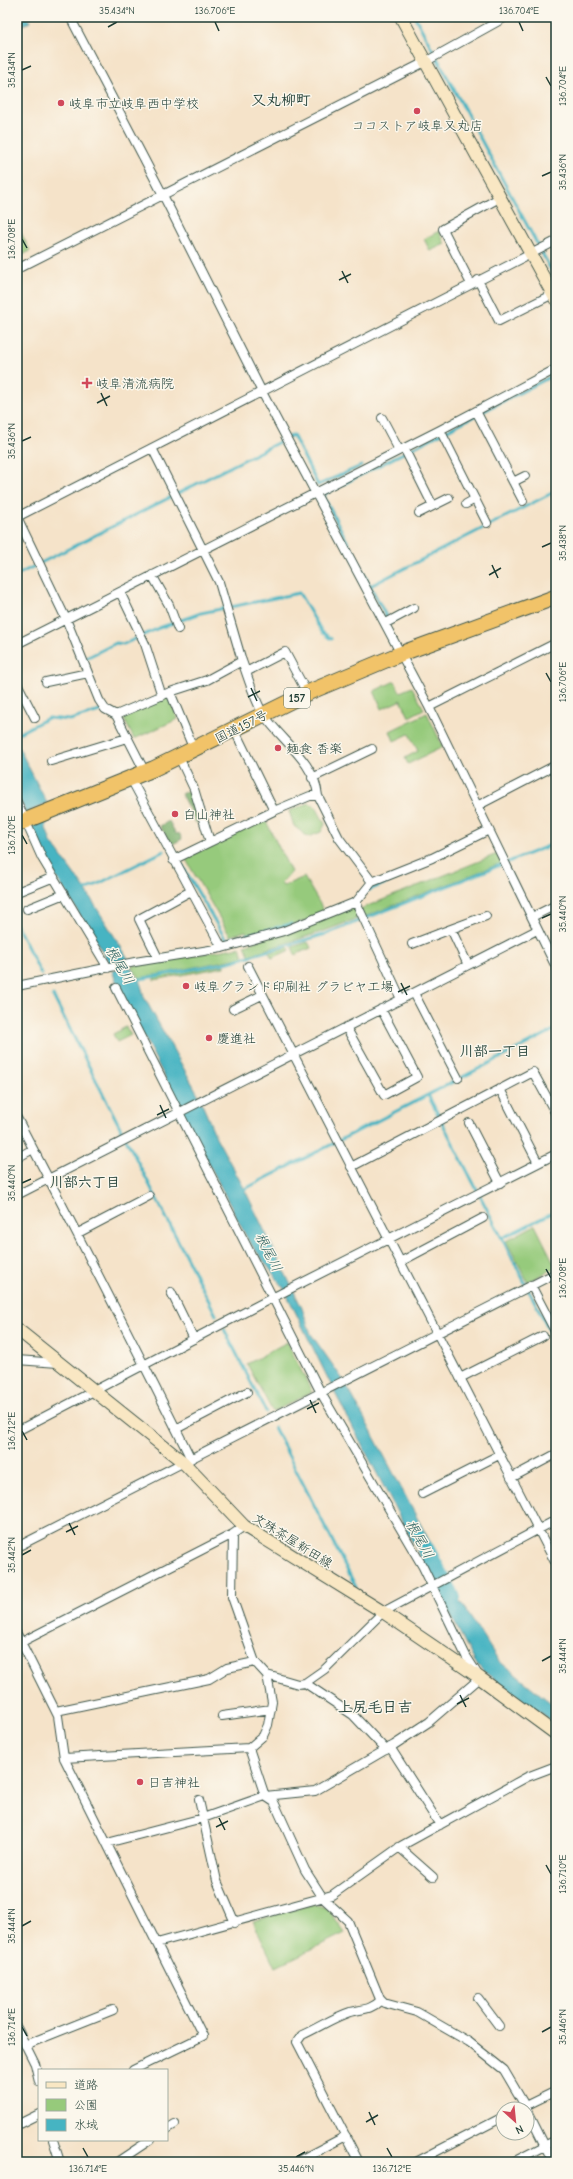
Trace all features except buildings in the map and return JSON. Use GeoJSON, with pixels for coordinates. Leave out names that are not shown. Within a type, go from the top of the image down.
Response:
{"type":"FeatureCollection","features":[{"type":"Feature","properties":{"kind":"highway","name":"国道157号"},"geometry":{"type":"LineString","coordinates":[[30,819],[131,779],[194,750],[307,693],[400,654],[556,596]]}},
{"type":"Feature","properties":{"kind":"main road"},"geometry":{"type":"LineString","coordinates":[[401,17],[501,197],[554,297]]}},
{"type":"Feature","properties":{"kind":"main road","name":"文殊茶屋新田線"},"geometry":{"type":"LineString","coordinates":[[17,1329],[187,1460],[244,1526],[383,1612],[480,1678],[556,1734]]}},
{"type":"Feature","properties":{"kind":"street"},"geometry":{"type":"LineString","coordinates":[[70,17],[163,195],[314,492],[386,623],[400,654],[429,707],[556,967]]}},
{"type":"Feature","properties":{"kind":"street"},"geometry":{"type":"LineString","coordinates":[[17,269],[425,62],[506,17]]}},
{"type":"Feature","properties":{"kind":"street"},"geometry":{"type":"LineString","coordinates":[[501,197],[443,229],[499,320],[554,297]]}},
{"type":"Feature","properties":{"kind":"street"},"geometry":{"type":"LineString","coordinates":[[145,772],[116,715],[105,709],[99,700],[66,619],[17,517],[556,241]]}},
{"type":"Feature","properties":{"kind":"street"},"geometry":{"type":"LineString","coordinates":[[17,644],[314,492],[440,430],[556,369]]}},
{"type":"Feature","properties":{"kind":"street"},"geometry":{"type":"LineString","coordinates":[[476,411],[523,501]]}},
{"type":"Feature","properties":{"kind":"street"},"geometry":{"type":"LineString","coordinates":[[382,418],[402,449],[433,506]]}},
{"type":"Feature","properties":{"kind":"street"},"geometry":{"type":"LineString","coordinates":[[440,430],[487,522]]}},
{"type":"Feature","properties":{"kind":"street"},"geometry":{"type":"LineString","coordinates":[[152,448],[219,582],[242,661],[264,715],[297,752],[312,778],[318,796],[339,838],[372,882]]}},
{"type":"Feature","properties":{"kind":"street"},"geometry":{"type":"LineString","coordinates":[[513,482],[525,476]]}},
{"type":"Feature","properties":{"kind":"street"},"geometry":{"type":"LineString","coordinates":[[420,513],[449,498]]}},
{"type":"Feature","properties":{"kind":"street"},"geometry":{"type":"LineString","coordinates":[[466,504],[475,499]]}},
{"type":"Feature","properties":{"kind":"street"},"geometry":{"type":"LineString","coordinates":[[152,575],[169,605],[178,628]]}},
{"type":"Feature","properties":{"kind":"street"},"geometry":{"type":"LineString","coordinates":[[120,592],[145,644],[166,694],[194,750]]}},
{"type":"Feature","properties":{"kind":"street"},"geometry":{"type":"LineString","coordinates":[[386,623],[414,608]]}},
{"type":"Feature","properties":{"kind":"street"},"geometry":{"type":"LineString","coordinates":[[429,707],[554,644]]}},
{"type":"Feature","properties":{"kind":"street"},"geometry":{"type":"LineString","coordinates":[[246,672],[285,652],[307,693]]}},
{"type":"Feature","properties":{"kind":"street"},"geometry":{"type":"LineString","coordinates":[[116,715],[166,694],[207,680],[242,661]]}},
{"type":"Feature","properties":{"kind":"street"},"geometry":{"type":"LineString","coordinates":[[46,682],[88,673]]}},
{"type":"Feature","properties":{"kind":"street"},"geometry":{"type":"LineString","coordinates":[[17,683],[35,718]]}},
{"type":"Feature","properties":{"kind":"street"},"geometry":{"type":"LineString","coordinates":[[234,729],[274,811]]}},
{"type":"Feature","properties":{"kind":"street"},"geometry":{"type":"LineString","coordinates":[[51,762],[127,738]]}},
{"type":"Feature","properties":{"kind":"street"},"geometry":{"type":"LineString","coordinates":[[312,778],[372,749]]}},
{"type":"Feature","properties":{"kind":"street"},"geometry":{"type":"LineString","coordinates":[[179,757],[194,789],[210,842]]}},
{"type":"Feature","properties":{"kind":"street"},"geometry":{"type":"LineString","coordinates":[[477,806],[556,765]]}},
{"type":"Feature","properties":{"kind":"street"},"geometry":{"type":"LineString","coordinates":[[131,779],[173,860],[222,948]]}},
{"type":"Feature","properties":{"kind":"street"},"geometry":{"type":"LineString","coordinates":[[173,860],[274,811],[310,796],[318,796]]}},
{"type":"Feature","properties":{"kind":"street"},"geometry":{"type":"LineString","coordinates":[[17,802],[30,819],[37,849],[108,968]]}},
{"type":"Feature","properties":{"kind":"street"},"geometry":{"type":"LineString","coordinates":[[17,986],[158,958],[222,948],[284,931],[356,902],[372,882],[432,858],[490,830]]}},
{"type":"Feature","properties":{"kind":"street"},"geometry":{"type":"LineString","coordinates":[[17,892],[54,877]]}},
{"type":"Feature","properties":{"kind":"street"},"geometry":{"type":"LineString","coordinates":[[158,958],[139,919],[190,890]]}},
{"type":"Feature","properties":{"kind":"street"},"geometry":{"type":"LineString","coordinates":[[27,909],[64,894]]}},
{"type":"Feature","properties":{"kind":"street"},"geometry":{"type":"LineString","coordinates":[[356,902],[401,999]]}},
{"type":"Feature","properties":{"kind":"street"},"geometry":{"type":"LineString","coordinates":[[532,917],[556,905]]}},
{"type":"Feature","properties":{"kind":"street"},"geometry":{"type":"LineString","coordinates":[[412,944],[486,916]]}},
{"type":"Feature","properties":{"kind":"street"},"geometry":{"type":"LineString","coordinates":[[451,930],[468,965]]}},
{"type":"Feature","properties":{"kind":"street"},"geometry":{"type":"LineString","coordinates":[[17,1195],[537,930]]}},
{"type":"Feature","properties":{"kind":"street"},"geometry":{"type":"LineString","coordinates":[[248,966],[556,1564]]}},
{"type":"Feature","properties":{"kind":"street"},"geometry":{"type":"LineString","coordinates":[[107,1843],[203,1818],[265,1796],[315,1791],[388,1749],[429,1722],[480,1678],[466,1656],[434,1586],[321,1393],[116,988]]}},
{"type":"Feature","properties":{"kind":"street"},"geometry":{"type":"LineString","coordinates":[[414,993],[458,1078]]}},
{"type":"Feature","properties":{"kind":"street"},"geometry":{"type":"LineString","coordinates":[[232,1009],[262,995]]}},
{"type":"Feature","properties":{"kind":"street"},"geometry":{"type":"LineString","coordinates":[[346,1027],[384,1095],[417,1077],[382,1009]]}},
{"type":"Feature","properties":{"kind":"street"},"geometry":{"type":"LineString","coordinates":[[351,1167],[533,1072],[556,1114]]}},
{"type":"Feature","properties":{"kind":"street"},"geometry":{"type":"LineString","coordinates":[[500,1089],[538,1163]]}},
{"type":"Feature","properties":{"kind":"street"},"geometry":{"type":"LineString","coordinates":[[17,1118],[78,1233],[94,1270],[176,1429],[187,1460]]}},
{"type":"Feature","properties":{"kind":"street"},"geometry":{"type":"LineString","coordinates":[[469,1123],[500,1183]]}},
{"type":"Feature","properties":{"kind":"street"},"geometry":{"type":"LineString","coordinates":[[17,1158],[33,1150]]}},
{"type":"Feature","properties":{"kind":"street"},"geometry":{"type":"LineString","coordinates":[[17,1431],[144,1366],[283,1292],[389,1240],[556,1154]]}},
{"type":"Feature","properties":{"kind":"street"},"geometry":{"type":"LineString","coordinates":[[78,1233],[149,1196]]}},
{"type":"Feature","properties":{"kind":"street"},"geometry":{"type":"LineString","coordinates":[[400,1262],[483,1218]]}},
{"type":"Feature","properties":{"kind":"street"},"geometry":{"type":"LineString","coordinates":[[17,1547],[556,1272]]}},
{"type":"Feature","properties":{"kind":"street"},"geometry":{"type":"LineString","coordinates":[[531,1285],[556,1333]]}},
{"type":"Feature","properties":{"kind":"street"},"geometry":{"type":"LineString","coordinates":[[170,1292],[194,1339]]}},
{"type":"Feature","properties":{"kind":"street"},"geometry":{"type":"LineString","coordinates":[[460,1378],[543,1336]]}},
{"type":"Feature","properties":{"kind":"street"},"geometry":{"type":"LineString","coordinates":[[17,1360],[62,1363]]}},
{"type":"Feature","properties":{"kind":"street"},"geometry":{"type":"LineString","coordinates":[[176,1429],[247,1392]]}},
{"type":"Feature","properties":{"kind":"street"},"geometry":{"type":"LineString","coordinates":[[422,1494],[499,1454]]}},
{"type":"Feature","properties":{"kind":"street"},"geometry":{"type":"LineString","coordinates":[[511,1478],[556,1454]]}},
{"type":"Feature","properties":{"kind":"street"},"geometry":{"type":"LineString","coordinates":[[267,1675],[298,1684],[304,1683],[325,1669],[383,1612],[556,1520]]}},
{"type":"Feature","properties":{"kind":"street"},"geometry":{"type":"LineString","coordinates":[[19,1643],[233,1534],[244,1526]]}},
{"type":"Feature","properties":{"kind":"street"},"geometry":{"type":"LineString","coordinates":[[64,1758],[249,1748],[263,1736],[271,1709],[271,1689],[267,1675],[255,1662],[232,1597],[233,1534]]}},
{"type":"Feature","properties":{"kind":"street"},"geometry":{"type":"LineString","coordinates":[[17,1634],[19,1643],[58,1716],[64,1758],[203,2036],[135,2069]]}},
{"type":"Feature","properties":{"kind":"street"},"geometry":{"type":"LineString","coordinates":[[56,1712],[209,1679],[227,1668],[255,1662]]}},
{"type":"Feature","properties":{"kind":"street"},"geometry":{"type":"LineString","coordinates":[[304,1683],[353,1715],[388,1749],[440,1825]]}},
{"type":"Feature","properties":{"kind":"street"},"geometry":{"type":"LineString","coordinates":[[222,1716],[271,1709]]}},
{"type":"Feature","properties":{"kind":"street"},"geometry":{"type":"LineString","coordinates":[[249,1748],[265,1796],[274,1802],[305,1870],[323,1898],[348,1921],[381,2000],[417,2012],[465,2039],[504,2070],[520,2101]]}},
{"type":"Feature","properties":{"kind":"street"},"geometry":{"type":"LineString","coordinates":[[157,1943],[235,1923],[332,1895],[399,1847],[527,1778],[556,1766]]}},
{"type":"Feature","properties":{"kind":"street"},"geometry":{"type":"LineString","coordinates":[[199,1800],[217,1882],[235,1923]]}},
{"type":"Feature","properties":{"kind":"street"},"geometry":{"type":"LineString","coordinates":[[399,1847],[433,1877]]}},
{"type":"Feature","properties":{"kind":"street"},"geometry":{"type":"LineString","coordinates":[[478,1998],[499,2026]]}},
{"type":"Feature","properties":{"kind":"street"},"geometry":{"type":"LineString","coordinates":[[359,2162],[297,2042],[302,2035],[350,2012],[366,2010],[375,2006],[381,2000]]}},
{"type":"Feature","properties":{"kind":"street"},"geometry":{"type":"LineString","coordinates":[[25,2045],[112,2010]]}},
{"type":"Feature","properties":{"kind":"street"},"geometry":{"type":"LineString","coordinates":[[17,2028],[35,2064],[38,2077]]}},
{"type":"Feature","properties":{"kind":"street"},"geometry":{"type":"LineString","coordinates":[[535,2102],[556,2091]]}},
{"type":"Feature","properties":{"kind":"street"},"geometry":{"type":"LineString","coordinates":[[17,2125],[38,2114]]}},
{"type":"Feature","properties":{"kind":"street"},"geometry":{"type":"LineString","coordinates":[[416,2162],[495,2121]]}},
{"type":"Feature","properties":{"kind":"street"},"geometry":{"type":"LineString","coordinates":[[168,2128],[175,2124]]}},
{"type":"Feature","properties":{"kind":"street"},"geometry":{"type":"LineString","coordinates":[[535,2127],[553,2162]]}},
{"type":"Feature","properties":{"kind":"street"},"geometry":{"type":"LineString","coordinates":[[300,2160],[346,2136]]}},
{"type":"Feature","properties":{"kind":"street"},"geometry":{"type":"LineString","coordinates":[[513,2162],[556,2140]]}},
{"type":"Feature","properties":{"kind":"street"},"geometry":{"type":"LineString","coordinates":[[53,2141],[60,2162]]}},
{"type":"Feature","properties":{"kind":"street"},"geometry":{"type":"LineString","coordinates":[[117,2162],[148,2141]]}},
{"type":"Feature","properties":{"kind":"green space"},"geometry":{"type":"Polygon","coordinates":[[[17,225],[30,251],[17,258],[17,225]]]}},
{"type":"Feature","properties":{"kind":"green space"},"geometry":{"type":"Polygon","coordinates":[[[439,231],[445,244],[430,251],[424,239],[439,231]]]}},
{"type":"Feature","properties":{"kind":"green space"},"geometry":{"type":"Polygon","coordinates":[[[395,681],[400,692],[412,687],[424,709],[409,717],[401,700],[382,709],[374,691],[395,681]]]}},
{"type":"Feature","properties":{"kind":"green space"},"geometry":{"type":"Polygon","coordinates":[[[169,696],[178,719],[134,739],[123,717],[169,696]]]}},
{"type":"Feature","properties":{"kind":"green space"},"geometry":{"type":"Polygon","coordinates":[[[427,713],[443,747],[408,764],[405,758],[418,751],[409,734],[394,741],[390,731],[427,713]]]}},
{"type":"Feature","properties":{"kind":"green space"},"geometry":{"type":"Polygon","coordinates":[[[192,789],[201,820],[196,823],[181,794],[192,789]]]}},
{"type":"Feature","properties":{"kind":"green space"},"geometry":{"type":"Polygon","coordinates":[[[309,803],[316,807],[325,824],[321,832],[308,837],[294,826],[289,811],[309,803]]]}},
{"type":"Feature","properties":{"kind":"green space"},"geometry":{"type":"Polygon","coordinates":[[[265,819],[291,872],[281,883],[283,886],[304,877],[326,914],[250,939],[246,931],[230,936],[185,858],[265,819]]]}},
{"type":"Feature","properties":{"kind":"green space"},"geometry":{"type":"Polygon","coordinates":[[[169,821],[176,834],[179,833],[182,839],[171,845],[160,826],[169,821]]]}},
{"type":"Feature","properties":{"kind":"green space"},"geometry":{"type":"Polygon","coordinates":[[[497,854],[502,863],[364,917],[360,909],[497,854]]]}},
{"type":"Feature","properties":{"kind":"green space"},"geometry":{"type":"Polygon","coordinates":[[[355,905],[361,917],[324,931],[249,955],[245,945],[355,905]]]}},
{"type":"Feature","properties":{"kind":"green space"},"geometry":{"type":"Polygon","coordinates":[[[308,942],[311,948],[295,955],[292,947],[308,942]]]}},
{"type":"Feature","properties":{"kind":"green space"},"geometry":{"type":"Polygon","coordinates":[[[240,947],[244,957],[140,978],[131,966],[240,947]]]}},
{"type":"Feature","properties":{"kind":"green space"},"geometry":{"type":"Polygon","coordinates":[[[288,947],[290,950],[272,958],[269,952],[288,947]]]}},
{"type":"Feature","properties":{"kind":"green space"},"geometry":{"type":"Polygon","coordinates":[[[224,965],[224,967],[154,980],[154,977],[224,965]]]}},
{"type":"Feature","properties":{"kind":"green space"},"geometry":{"type":"Polygon","coordinates":[[[126,1027],[131,1035],[117,1042],[113,1034],[126,1027]]]}},
{"type":"Feature","properties":{"kind":"green space"},"geometry":{"type":"Polygon","coordinates":[[[535,1225],[556,1267],[528,1282],[506,1241],[535,1225]]]}},
{"type":"Feature","properties":{"kind":"green space"},"geometry":{"type":"Polygon","coordinates":[[[287,1342],[312,1392],[273,1412],[247,1364],[287,1342]]]}},
{"type":"Feature","properties":{"kind":"green space"},"geometry":{"type":"Polygon","coordinates":[[[313,1904],[327,1908],[345,1933],[275,1967],[253,1921],[313,1904]]]}},
{"type":"Feature","properties":{"kind":"water"},"geometry":{"type":"Polygon","coordinates":[[[17,17],[28,17],[30,22],[17,28],[17,17]]]}},
{"type":"Feature","properties":{"kind":"water"},"geometry":{"type":"Polygon","coordinates":[[[17,744],[47,803],[26,813],[17,795],[17,744]]]}},
{"type":"Feature","properties":{"kind":"water"},"geometry":{"type":"Polygon","coordinates":[[[47,819],[46,828],[51,842],[85,889],[129,960],[110,964],[44,857],[32,826],[47,819]]]}},
{"type":"Feature","properties":{"kind":"water"},"geometry":{"type":"Polygon","coordinates":[[[130,967],[141,984],[144,997],[198,1094],[216,1137],[243,1186],[302,1308],[311,1334],[346,1384],[438,1557],[438,1573],[450,1592],[461,1603],[499,1661],[556,1707],[556,1724],[483,1671],[475,1662],[336,1395],[283,1287],[248,1240],[119,988],[112,971],[130,967]]]}},
{"type":"Feature","properties":{"kind":"waterway"},"geometry":{"type":"LineString","coordinates":[[415,17],[556,279]]}},
{"type":"Feature","properties":{"kind":"waterway"},"geometry":{"type":"LineString","coordinates":[[388,620],[324,497],[326,493],[556,374]]}},
{"type":"Feature","properties":{"kind":"waterway"},"geometry":{"type":"LineString","coordinates":[[17,575],[293,435],[318,485],[361,466]]}},
{"type":"Feature","properties":{"kind":"waterway"},"geometry":{"type":"LineString","coordinates":[[370,586],[556,491]]}},
{"type":"Feature","properties":{"kind":"waterway"},"geometry":{"type":"LineString","coordinates":[[84,659],[116,643],[124,644],[159,628],[201,613],[299,593],[322,632],[331,639]]}},
{"type":"Feature","properties":{"kind":"waterway"},"geometry":{"type":"LineString","coordinates":[[17,734],[48,718],[70,720],[103,710]]}},
{"type":"Feature","properties":{"kind":"waterway"},"geometry":{"type":"LineString","coordinates":[[17,834],[22,832]]}},
{"type":"Feature","properties":{"kind":"waterway"},"geometry":{"type":"LineString","coordinates":[[135,980],[229,962],[326,934],[556,843]]}},
{"type":"Feature","properties":{"kind":"waterway"},"geometry":{"type":"LineString","coordinates":[[82,892],[164,851]]}},
{"type":"Feature","properties":{"kind":"waterway"},"geometry":{"type":"LineString","coordinates":[[182,865],[226,940],[291,924]]}},
{"type":"Feature","properties":{"kind":"waterway"},"geometry":{"type":"LineString","coordinates":[[369,890],[404,875],[407,870]]}},
{"type":"Feature","properties":{"kind":"waterway"},"geometry":{"type":"LineString","coordinates":[[17,926],[41,974]]}},
{"type":"Feature","properties":{"kind":"waterway"},"geometry":{"type":"LineString","coordinates":[[53,996],[216,1315]]}},
{"type":"Feature","properties":{"kind":"waterway"},"geometry":{"type":"LineString","coordinates":[[241,1191],[556,1029]]}},
{"type":"Feature","properties":{"kind":"waterway"},"geometry":{"type":"LineString","coordinates":[[428,1095],[556,1343]]}},
{"type":"Feature","properties":{"kind":"waterway"},"geometry":{"type":"LineString","coordinates":[[502,1238],[556,1211]]}},
{"type":"Feature","properties":{"kind":"waterway"},"geometry":{"type":"LineString","coordinates":[[224,1329],[266,1412]]}},
{"type":"Feature","properties":{"kind":"waterway"},"geometry":{"type":"LineString","coordinates":[[274,1427],[356,1587]]}},
{"type":"Feature","properties":{"kind":"waterway","name":"根尾川"},"geometry":{"type":"LineString","coordinates":[[426,1550],[452,1598]]}},
{"type":"Feature","properties":{"kind":"place","name":"岐阜市立岐阜西中学校"},"geometry":{"type":"Point","coordinates":[61,103]}},
{"type":"Feature","properties":{"kind":"place","name":"ココストア岐阜又丸店"},"geometry":{"type":"Point","coordinates":[417,111]}},
{"type":"Feature","properties":{"kind":"place","name":"岐阜清流病院"},"geometry":{"type":"Point","coordinates":[87,383]}},
{"type":"Feature","properties":{"kind":"place","name":"麺食 香楽"},"geometry":{"type":"Point","coordinates":[278,748]}},
{"type":"Feature","properties":{"kind":"place","name":"白山神社"},"geometry":{"type":"Point","coordinates":[175,814]}},
{"type":"Feature","properties":{"kind":"place","name":"岐阜グランド印刷社 グラビヤ工場"},"geometry":{"type":"Point","coordinates":[186,986]}},
{"type":"Feature","properties":{"kind":"place","name":"慶進社"},"geometry":{"type":"Point","coordinates":[209,1038]}},
{"type":"Feature","properties":{"kind":"place","name":"日吉神社"},"geometry":{"type":"Point","coordinates":[140,1782]}},
{"type":"Feature","properties":{"kind":"district","name":"又丸柳町"},"geometry":{"type":"Point","coordinates":[281,100]}},
{"type":"Feature","properties":{"kind":"district","name":"川部一丁目"},"geometry":{"type":"Point","coordinates":[495,1051]}},
{"type":"Feature","properties":{"kind":"district","name":"川部六丁目"},"geometry":{"type":"Point","coordinates":[85,1182]}},
{"type":"Feature","properties":{"kind":"district","name":"上尻毛日吉"},"geometry":{"type":"Point","coordinates":[375,1707]}}]}
